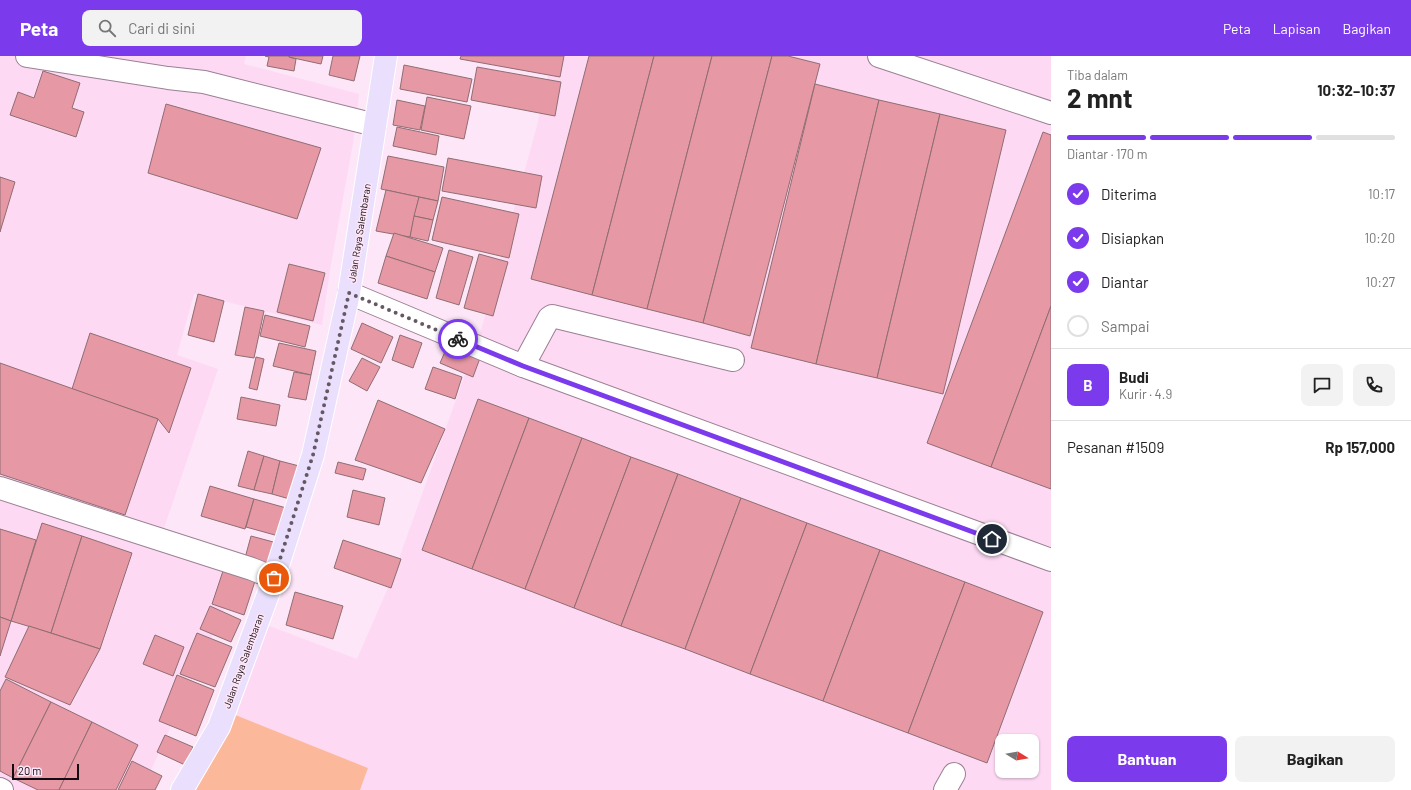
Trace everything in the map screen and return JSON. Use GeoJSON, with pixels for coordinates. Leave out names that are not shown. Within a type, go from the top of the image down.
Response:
{"type":"FeatureCollection","features":[{"type":"Feature","properties":{"kind":"main road","name":"Jalan Raya Salembaran"},"geometry":{"type":"LineString","coordinates":[[182,790],[219,727],[274,578],[313,455],[349,293],[386,56]]}},
{"type":"Feature","properties":{"kind":"lane"},"geometry":{"type":"LineString","coordinates":[[27,56],[168,78],[204,82],[375,125]]}},
{"type":"Feature","properties":{"kind":"lane"},"geometry":{"type":"LineString","coordinates":[[880,56],[1051,113]]}},
{"type":"Feature","properties":{"kind":"lane"},"geometry":{"type":"LineString","coordinates":[[349,293],[523,366],[1051,560]]}},
{"type":"Feature","properties":{"kind":"lane"},"geometry":{"type":"LineString","coordinates":[[523,366],[549,318],[552,316],[733,360]]}},
{"type":"Feature","properties":{"kind":"lane"},"geometry":{"type":"LineString","coordinates":[[0,488],[252,569],[274,578]]}},
{"type":"Feature","properties":{"kind":"shaded area"},"geometry":{"type":"Polygon","coordinates":[[[0,56],[246,56],[244,64],[359,94],[353,143],[330,270],[322,325],[194,294],[177,355],[218,369],[162,534],[247,559],[142,790],[0,790],[0,56]]]}},
{"type":"Feature","properties":{"kind":"shaded area"},"geometry":{"type":"Polygon","coordinates":[[[552,56],[1051,56],[1051,790],[360,790],[368,768],[233,714],[264,624],[357,659],[391,581],[482,327],[538,122],[552,56]]]}},
{"type":"Feature","properties":{"kind":"shaded area"},"geometry":{"type":"Polygon","coordinates":[[[233,714],[368,768],[360,790],[196,790],[233,714]]]}},
{"type":"Feature","properties":{"kind":"building"},"geometry":{"type":"Polygon","coordinates":[[[265,56],[289,56],[296,59],[294,71],[267,66],[269,57],[265,56]]]}},
{"type":"Feature","properties":{"kind":"building"},"geometry":{"type":"Polygon","coordinates":[[[289,56],[323,56],[321,64],[289,56]]]}},
{"type":"Feature","properties":{"kind":"building"},"geometry":{"type":"Polygon","coordinates":[[[333,56],[360,56],[354,81],[329,75],[333,56]]]}},
{"type":"Feature","properties":{"kind":"building"},"geometry":{"type":"Polygon","coordinates":[[[461,56],[564,56],[560,77],[460,59],[461,56]]]}},
{"type":"Feature","properties":{"kind":"building"},"geometry":{"type":"Polygon","coordinates":[[[589,56],[654,56],[592,295],[531,279],[589,56]]]}},
{"type":"Feature","properties":{"kind":"building"},"geometry":{"type":"Polygon","coordinates":[[[654,56],[712,56],[647,309],[592,295],[654,56]]]}},
{"type":"Feature","properties":{"kind":"building"},"geometry":{"type":"Polygon","coordinates":[[[712,56],[772,56],[703,323],[647,309],[712,56]]]}},
{"type":"Feature","properties":{"kind":"building"},"geometry":{"type":"Polygon","coordinates":[[[772,56],[788,56],[820,64],[750,336],[703,323],[772,56]]]}},
{"type":"Feature","properties":{"kind":"building"},"geometry":{"type":"Polygon","coordinates":[[[404,65],[472,79],[467,102],[400,89],[404,65]]]}},
{"type":"Feature","properties":{"kind":"building"},"geometry":{"type":"Polygon","coordinates":[[[477,67],[561,82],[555,116],[471,100],[477,67]]]}},
{"type":"Feature","properties":{"kind":"building"},"geometry":{"type":"Polygon","coordinates":[[[43,71],[80,83],[72,108],[84,112],[76,137],[10,115],[18,92],[34,98],[43,71]]]}},
{"type":"Feature","properties":{"kind":"building"},"geometry":{"type":"Polygon","coordinates":[[[815,84],[879,100],[816,364],[751,348],[815,84]]]}},
{"type":"Feature","properties":{"kind":"building"},"geometry":{"type":"Polygon","coordinates":[[[427,97],[471,106],[464,139],[421,130],[427,97]]]}},
{"type":"Feature","properties":{"kind":"building"},"geometry":{"type":"Polygon","coordinates":[[[397,100],[425,106],[420,130],[393,125],[397,100]]]}},
{"type":"Feature","properties":{"kind":"building"},"geometry":{"type":"Polygon","coordinates":[[[879,100],[940,114],[877,378],[816,364],[879,100]]]}},
{"type":"Feature","properties":{"kind":"building"},"geometry":{"type":"Polygon","coordinates":[[[166,104],[321,148],[297,219],[148,173],[166,104]]]}},
{"type":"Feature","properties":{"kind":"building"},"geometry":{"type":"Polygon","coordinates":[[[940,114],[1006,130],[943,394],[877,378],[940,114]]]}},
{"type":"Feature","properties":{"kind":"building"},"geometry":{"type":"Polygon","coordinates":[[[397,127],[439,136],[436,155],[393,146],[397,127]]]}},
{"type":"Feature","properties":{"kind":"building"},"geometry":{"type":"Polygon","coordinates":[[[1043,132],[1051,135],[1051,306],[991,467],[927,443],[1043,132]]]}},
{"type":"Feature","properties":{"kind":"building"},"geometry":{"type":"Polygon","coordinates":[[[388,156],[444,167],[438,201],[381,189],[388,156]]]}},
{"type":"Feature","properties":{"kind":"building"},"geometry":{"type":"Polygon","coordinates":[[[448,158],[542,176],[536,208],[442,191],[448,158]]]}},
{"type":"Feature","properties":{"kind":"building"},"geometry":{"type":"Polygon","coordinates":[[[0,177],[15,182],[0,232],[0,177]]]}},
{"type":"Feature","properties":{"kind":"building"},"geometry":{"type":"Polygon","coordinates":[[[386,190],[419,197],[410,237],[376,231],[386,190]]]}},
{"type":"Feature","properties":{"kind":"building"},"geometry":{"type":"Polygon","coordinates":[[[419,197],[438,201],[433,220],[414,216],[419,197]]]}},
{"type":"Feature","properties":{"kind":"building"},"geometry":{"type":"Polygon","coordinates":[[[442,197],[519,214],[509,258],[432,240],[442,197]]]}},
{"type":"Feature","properties":{"kind":"building"},"geometry":{"type":"Polygon","coordinates":[[[414,216],[433,220],[428,241],[410,237],[414,216]]]}},
{"type":"Feature","properties":{"kind":"building"},"geometry":{"type":"Polygon","coordinates":[[[394,233],[443,248],[435,272],[386,256],[394,233]]]}},
{"type":"Feature","properties":{"kind":"building"},"geometry":{"type":"Polygon","coordinates":[[[449,250],[473,257],[459,305],[436,298],[449,250]]]}},
{"type":"Feature","properties":{"kind":"building"},"geometry":{"type":"Polygon","coordinates":[[[479,254],[508,262],[493,316],[464,308],[479,254]]]}},
{"type":"Feature","properties":{"kind":"building"},"geometry":{"type":"Polygon","coordinates":[[[386,256],[435,272],[427,299],[378,283],[386,256]]]}},
{"type":"Feature","properties":{"kind":"building"},"geometry":{"type":"Polygon","coordinates":[[[289,264],[325,273],[313,321],[277,312],[289,264]]]}},
{"type":"Feature","properties":{"kind":"building"},"geometry":{"type":"Polygon","coordinates":[[[198,294],[224,301],[214,342],[188,335],[198,294]]]}},
{"type":"Feature","properties":{"kind":"building"},"geometry":{"type":"Polygon","coordinates":[[[1051,306],[1051,489],[991,467],[1051,306]]]}},
{"type":"Feature","properties":{"kind":"building"},"geometry":{"type":"Polygon","coordinates":[[[245,307],[264,311],[254,358],[235,355],[245,307]]]}},
{"type":"Feature","properties":{"kind":"building"},"geometry":{"type":"Polygon","coordinates":[[[265,315],[310,326],[305,347],[260,336],[265,315]]]}},
{"type":"Feature","properties":{"kind":"building"},"geometry":{"type":"Polygon","coordinates":[[[362,323],[393,337],[381,363],[351,349],[362,323]]]}},
{"type":"Feature","properties":{"kind":"building"},"geometry":{"type":"Polygon","coordinates":[[[90,333],[191,368],[169,433],[158,419],[72,389],[90,333]]]}},
{"type":"Feature","properties":{"kind":"building"},"geometry":{"type":"Polygon","coordinates":[[[400,335],[422,343],[413,368],[392,360],[400,335]]]}},
{"type":"Feature","properties":{"kind":"building"},"geometry":{"type":"Polygon","coordinates":[[[279,343],[316,351],[311,375],[273,366],[279,343]]]}},
{"type":"Feature","properties":{"kind":"building"},"geometry":{"type":"Polygon","coordinates":[[[448,345],[480,358],[473,377],[440,363],[448,345]]]}},
{"type":"Feature","properties":{"kind":"building"},"geometry":{"type":"Polygon","coordinates":[[[256,357],[264,359],[257,390],[249,388],[256,357]]]}},
{"type":"Feature","properties":{"kind":"building"},"geometry":{"type":"Polygon","coordinates":[[[362,358],[380,367],[367,391],[349,381],[362,358]]]}},
{"type":"Feature","properties":{"kind":"building"},"geometry":{"type":"Polygon","coordinates":[[[0,363],[158,419],[125,515],[0,474],[0,363]]]}},
{"type":"Feature","properties":{"kind":"building"},"geometry":{"type":"Polygon","coordinates":[[[433,367],[462,377],[455,399],[425,389],[433,367]]]}},
{"type":"Feature","properties":{"kind":"building"},"geometry":{"type":"Polygon","coordinates":[[[294,372],[311,375],[306,400],[288,397],[294,372]]]}},
{"type":"Feature","properties":{"kind":"building"},"geometry":{"type":"Polygon","coordinates":[[[241,397],[280,405],[276,426],[237,419],[241,397]]]}},
{"type":"Feature","properties":{"kind":"building"},"geometry":{"type":"Polygon","coordinates":[[[478,399],[529,418],[472,569],[422,550],[478,399]]]}},
{"type":"Feature","properties":{"kind":"building"},"geometry":{"type":"Polygon","coordinates":[[[378,400],[445,429],[421,483],[355,460],[378,400]]]}},
{"type":"Feature","properties":{"kind":"building"},"geometry":{"type":"Polygon","coordinates":[[[529,418],[582,438],[525,589],[472,569],[529,418]]]}},
{"type":"Feature","properties":{"kind":"building"},"geometry":{"type":"Polygon","coordinates":[[[582,438],[631,457],[574,608],[525,589],[582,438]]]}},
{"type":"Feature","properties":{"kind":"building"},"geometry":{"type":"Polygon","coordinates":[[[248,451],[264,456],[254,490],[238,486],[248,451]]]}},
{"type":"Feature","properties":{"kind":"building"},"geometry":{"type":"Polygon","coordinates":[[[264,456],[280,461],[272,494],[254,490],[264,456]]]}},
{"type":"Feature","properties":{"kind":"building"},"geometry":{"type":"Polygon","coordinates":[[[631,457],[678,474],[621,626],[574,608],[631,457]]]}},
{"type":"Feature","properties":{"kind":"building"},"geometry":{"type":"Polygon","coordinates":[[[280,461],[303,467],[293,500],[272,494],[280,461]]]}},
{"type":"Feature","properties":{"kind":"building"},"geometry":{"type":"Polygon","coordinates":[[[338,462],[366,469],[363,480],[335,473],[338,462]]]}},
{"type":"Feature","properties":{"kind":"building"},"geometry":{"type":"Polygon","coordinates":[[[678,474],[741,498],[685,649],[621,626],[678,474]]]}},
{"type":"Feature","properties":{"kind":"building"},"geometry":{"type":"Polygon","coordinates":[[[210,486],[254,499],[245,529],[201,516],[210,486]]]}},
{"type":"Feature","properties":{"kind":"building"},"geometry":{"type":"Polygon","coordinates":[[[353,490],[385,498],[379,525],[347,517],[353,490]]]}},
{"type":"Feature","properties":{"kind":"building"},"geometry":{"type":"Polygon","coordinates":[[[741,498],[807,523],[750,674],[685,649],[741,498]]]}},
{"type":"Feature","properties":{"kind":"building"},"geometry":{"type":"Polygon","coordinates":[[[254,499],[290,509],[282,537],[246,527],[254,499]]]}},
{"type":"Feature","properties":{"kind":"building"},"geometry":{"type":"Polygon","coordinates":[[[42,523],[82,536],[51,633],[11,621],[42,523]]]}},
{"type":"Feature","properties":{"kind":"building"},"geometry":{"type":"Polygon","coordinates":[[[807,523],[880,550],[823,701],[750,674],[807,523]]]}},
{"type":"Feature","properties":{"kind":"building"},"geometry":{"type":"Polygon","coordinates":[[[0,529],[36,540],[11,621],[0,617],[0,529]]]}},
{"type":"Feature","properties":{"kind":"building"},"geometry":{"type":"Polygon","coordinates":[[[82,536],[132,553],[100,649],[51,633],[82,536]]]}},
{"type":"Feature","properties":{"kind":"building"},"geometry":{"type":"Polygon","coordinates":[[[251,536],[277,543],[270,566],[245,558],[251,536]]]}},
{"type":"Feature","properties":{"kind":"building"},"geometry":{"type":"Polygon","coordinates":[[[343,540],[401,559],[391,588],[334,568],[343,540]]]}},
{"type":"Feature","properties":{"kind":"building"},"geometry":{"type":"Polygon","coordinates":[[[880,550],[965,582],[908,733],[823,701],[880,550]]]}},
{"type":"Feature","properties":{"kind":"building"},"geometry":{"type":"Polygon","coordinates":[[[225,565],[257,575],[244,615],[212,604],[225,565]]]}},
{"type":"Feature","properties":{"kind":"building"},"geometry":{"type":"Polygon","coordinates":[[[965,582],[1043,612],[998,734],[995,734],[995,741],[987,763],[908,733],[965,582]]]}},
{"type":"Feature","properties":{"kind":"building"},"geometry":{"type":"Polygon","coordinates":[[[295,592],[343,606],[333,639],[286,625],[295,592]]]}},
{"type":"Feature","properties":{"kind":"building"},"geometry":{"type":"Polygon","coordinates":[[[210,606],[241,620],[231,642],[200,629],[210,606]]]}},
{"type":"Feature","properties":{"kind":"building"},"geometry":{"type":"Polygon","coordinates":[[[0,617],[11,621],[0,656],[0,617]]]}},
{"type":"Feature","properties":{"kind":"building"},"geometry":{"type":"Polygon","coordinates":[[[29,626],[100,649],[70,705],[5,677],[29,626]]]}},
{"type":"Feature","properties":{"kind":"building"},"geometry":{"type":"Polygon","coordinates":[[[197,633],[232,647],[215,687],[180,674],[197,633]]]}},
{"type":"Feature","properties":{"kind":"building"},"geometry":{"type":"Polygon","coordinates":[[[155,635],[184,647],[173,676],[143,664],[155,635]]]}},
{"type":"Feature","properties":{"kind":"building"},"geometry":{"type":"Polygon","coordinates":[[[177,675],[214,690],[196,736],[159,721],[177,675]]]}},
{"type":"Feature","properties":{"kind":"building"},"geometry":{"type":"Polygon","coordinates":[[[6,679],[51,702],[13,778],[0,771],[0,691],[6,679]]]}},
{"type":"Feature","properties":{"kind":"building"},"geometry":{"type":"Polygon","coordinates":[[[51,702],[92,722],[59,790],[38,790],[13,778],[51,702]]]}},
{"type":"Feature","properties":{"kind":"building"},"geometry":{"type":"Polygon","coordinates":[[[92,722],[138,745],[116,790],[59,790],[92,722]]]}},
{"type":"Feature","properties":{"kind":"building"},"geometry":{"type":"Polygon","coordinates":[[[165,735],[193,747],[185,765],[157,752],[165,735]]]}},
{"type":"Feature","properties":{"kind":"building"},"geometry":{"type":"Polygon","coordinates":[[[132,761],[162,776],[155,790],[118,790],[132,761]]]}},
{"type":"Feature","properties":{"kind":"way so far"},"geometry":{"type":"LineString","coordinates":[[274,578],[313,455],[349,293],[458,339]]}},
{"type":"Feature","properties":{"kind":"route"},"geometry":{"type":"LineString","coordinates":[[458,339],[523,366],[992,539]]}}]}
